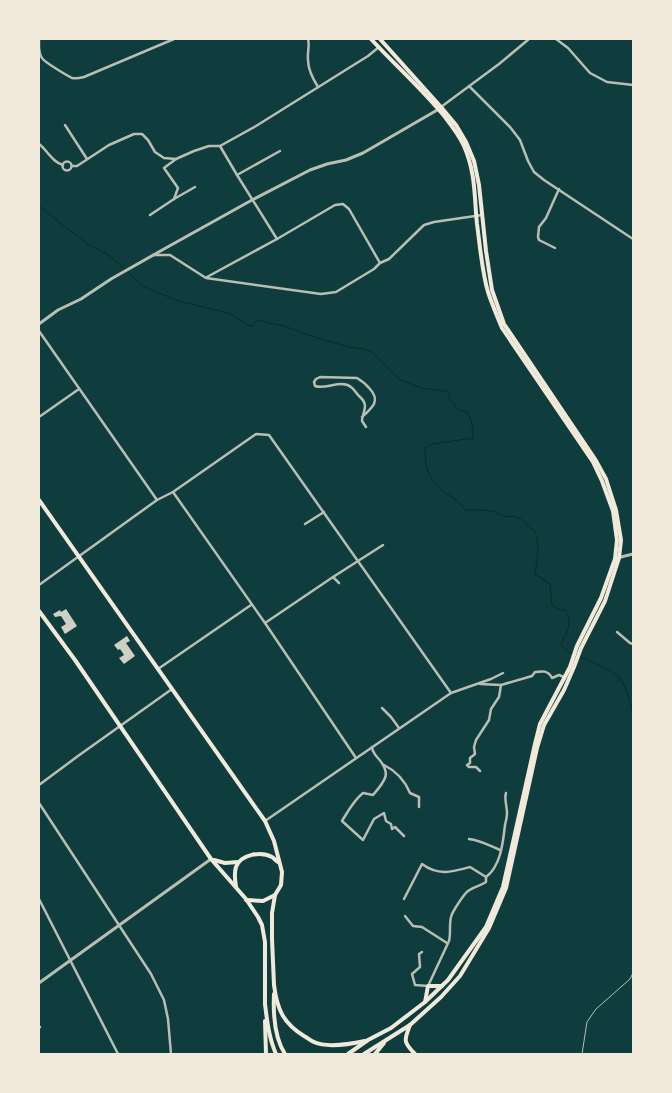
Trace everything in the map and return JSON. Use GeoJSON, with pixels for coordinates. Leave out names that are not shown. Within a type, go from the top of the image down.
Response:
{"type":"FeatureCollection","features":[{"type":"Feature","properties":{"kind":"main road"},"geometry":{"type":"LineString","coordinates":[[372,39],[440,108],[463,144],[470,162],[475,184],[476,216],[487,291],[502,328],[596,468],[613,511],[617,540],[617,558]]}},
{"type":"Feature","properties":{"kind":"main road"},"geometry":{"type":"LineString","coordinates":[[364,1054],[410,1025],[441,997],[460,976],[489,928],[506,888],[537,748],[544,725],[564,690],[579,647],[617,558],[621,540],[616,510],[606,480],[595,459],[504,324],[492,290],[479,184],[474,161],[466,142],[456,125],[380,39]]}},
{"type":"Feature","properties":{"kind":"main road"},"geometry":{"type":"LineString","coordinates":[[39,500],[265,821],[274,841],[282,872],[282,880],[275,895],[272,913],[273,1008],[276,1032],[285,1054]]}},
{"type":"Feature","properties":{"kind":"main road"},"geometry":{"type":"LineString","coordinates":[[39,611],[212,859],[258,917],[265,942],[266,1053]]}},
{"type":"Feature","properties":{"kind":"main road"},"geometry":{"type":"LineString","coordinates":[[348,1054],[368,1040],[391,1028],[425,1002],[455,972],[486,927],[503,887],[540,724],[572,667]]}},
{"type":"Feature","properties":{"kind":"main road"},"geometry":{"type":"LineString","coordinates":[[236,887],[236,867],[239,862],[250,854],[271,857],[279,863]]}},
{"type":"Feature","properties":{"kind":"main road"},"geometry":{"type":"LineString","coordinates":[[212,859],[225,863],[239,862]]}},
{"type":"Feature","properties":{"kind":"main road"},"geometry":{"type":"LineString","coordinates":[[246,900],[263,901],[275,895]]}},
{"type":"Feature","properties":{"kind":"main road"},"geometry":{"type":"LineString","coordinates":[[274,985],[277,1005],[287,1022],[295,1030],[315,1043],[346,1045],[368,1040]]}},
{"type":"Feature","properties":{"kind":"main road"},"geometry":{"type":"LineString","coordinates":[[425,1002],[428,986],[442,986]]}},
{"type":"Feature","properties":{"kind":"main road"},"geometry":{"type":"LineString","coordinates":[[265,1004],[269,1033],[276,1054]]}},
{"type":"Feature","properties":{"kind":"main road"},"geometry":{"type":"LineString","coordinates":[[410,1025],[404,1038],[406,1044],[415,1054]]}},
{"type":"Feature","properties":{"kind":"main road"},"geometry":{"type":"LineString","coordinates":[[375,1054],[385,1042]]}},
{"type":"Feature","properties":{"kind":"street"},"geometry":{"type":"LineString","coordinates":[[39,39],[40,56],[43,60],[70,78],[76,79],[174,39]]}},
{"type":"Feature","properties":{"kind":"street"},"geometry":{"type":"LineString","coordinates":[[308,39],[310,43],[308,61],[318,87]]}},
{"type":"Feature","properties":{"kind":"street"},"geometry":{"type":"LineString","coordinates":[[39,324],[58,310],[81,299],[153,255],[252,200],[310,170],[354,157],[440,108],[529,39]]}},
{"type":"Feature","properties":{"kind":"street"},"geometry":{"type":"LineString","coordinates":[[556,39],[568,48],[590,72],[607,82],[633,85]]}},
{"type":"Feature","properties":{"kind":"street"},"geometry":{"type":"LineString","coordinates":[[174,199],[178,188],[164,168],[176,158],[209,146],[220,146],[256,126],[368,56],[379,47]]}},
{"type":"Feature","properties":{"kind":"street"},"geometry":{"type":"LineString","coordinates":[[470,86],[520,140],[534,172],[633,239]]}},
{"type":"Feature","properties":{"kind":"street"},"geometry":{"type":"LineString","coordinates":[[65,126],[87,159]]}},
{"type":"Feature","properties":{"kind":"street"},"geometry":{"type":"LineString","coordinates":[[39,144],[57,164],[63,165],[63,168],[67,170],[72,166],[77,166],[109,145],[134,134],[142,134],[155,152],[164,158],[176,158]]}},
{"type":"Feature","properties":{"kind":"street"},"geometry":{"type":"LineString","coordinates":[[220,146],[277,239]]}},
{"type":"Feature","properties":{"kind":"street"},"geometry":{"type":"LineString","coordinates":[[237,175],[280,151]]}},
{"type":"Feature","properties":{"kind":"street"},"geometry":{"type":"LineString","coordinates":[[63,165],[67,161],[72,166]]}},
{"type":"Feature","properties":{"kind":"street"},"geometry":{"type":"LineString","coordinates":[[150,215],[195,187]]}},
{"type":"Feature","properties":{"kind":"street"},"geometry":{"type":"LineString","coordinates":[[555,248],[539,240],[538,233],[539,227],[546,218],[559,189]]}},
{"type":"Feature","properties":{"kind":"street"},"geometry":{"type":"LineString","coordinates":[[206,278],[335,206],[343,204],[349,209],[380,263]]}},
{"type":"Feature","properties":{"kind":"street"},"geometry":{"type":"LineString","coordinates":[[153,255],[170,255],[206,278],[328,294],[342,289],[374,269],[389,258],[424,225],[482,215]]}},
{"type":"Feature","properties":{"kind":"street"},"geometry":{"type":"LineString","coordinates":[[39,331],[157,500]]}},
{"type":"Feature","properties":{"kind":"street"},"geometry":{"type":"LineString","coordinates":[[362,417],[371,409],[375,401],[371,390],[362,380],[357,378],[320,377],[316,379],[314,382],[315,386],[319,387],[344,384],[350,386],[364,400],[365,405],[362,417],[362,422],[366,427]]}},
{"type":"Feature","properties":{"kind":"street"},"geometry":{"type":"LineString","coordinates":[[39,417],[79,389]]}},
{"type":"Feature","properties":{"kind":"street"},"geometry":{"type":"LineString","coordinates":[[39,585],[157,500],[173,492],[256,434],[269,435],[451,692]]}},
{"type":"Feature","properties":{"kind":"street"},"geometry":{"type":"LineString","coordinates":[[173,492],[265,623],[356,758]]}},
{"type":"Feature","properties":{"kind":"street"},"geometry":{"type":"LineString","coordinates":[[305,524],[324,512]]}},
{"type":"Feature","properties":{"kind":"street"},"geometry":{"type":"LineString","coordinates":[[265,623],[333,576],[383,545]]}},
{"type":"Feature","properties":{"kind":"street"},"geometry":{"type":"LineString","coordinates":[[617,558],[633,554]]}},
{"type":"Feature","properties":{"kind":"street"},"geometry":{"type":"LineString","coordinates":[[333,576],[339,584]]}},
{"type":"Feature","properties":{"kind":"street"},"geometry":{"type":"LineString","coordinates":[[158,668],[252,605]]}},
{"type":"Feature","properties":{"kind":"street"},"geometry":{"type":"LineString","coordinates":[[617,632],[633,644]]}},
{"type":"Feature","properties":{"kind":"street"},"geometry":{"type":"LineString","coordinates":[[477,683],[502,685],[532,676],[535,672],[543,671],[547,672],[552,678],[560,674],[565,677]]}},
{"type":"Feature","properties":{"kind":"street"},"geometry":{"type":"LineString","coordinates":[[265,821],[451,692],[503,673]]}},
{"type":"Feature","properties":{"kind":"street"},"geometry":{"type":"LineString","coordinates":[[480,770],[476,767],[468,769],[467,765],[470,763],[470,758],[475,754],[476,740],[489,720],[491,709],[499,697],[502,685]]}},
{"type":"Feature","properties":{"kind":"street"},"geometry":{"type":"LineString","coordinates":[[39,785],[172,689]]}},
{"type":"Feature","properties":{"kind":"street"},"geometry":{"type":"LineString","coordinates":[[382,708],[399,728]]}},
{"type":"Feature","properties":{"kind":"street"},"geometry":{"type":"LineString","coordinates":[[372,747],[372,752],[383,764],[406,783],[410,793],[419,797],[419,807]]}},
{"type":"Feature","properties":{"kind":"street"},"geometry":{"type":"LineString","coordinates":[[383,764],[386,774],[384,780],[372,795],[363,793],[358,797],[342,821],[363,840],[374,819],[384,813],[386,821],[392,824],[392,828],[395,826],[404,836]]}},
{"type":"Feature","properties":{"kind":"street"},"geometry":{"type":"LineString","coordinates":[[422,952],[419,954],[420,967],[412,974],[415,985],[428,986],[448,943],[453,910],[470,889],[477,888],[486,882],[486,877],[490,874],[499,858],[505,834],[506,793]]}},
{"type":"Feature","properties":{"kind":"street"},"geometry":{"type":"LineString","coordinates":[[39,802],[151,974],[164,1000],[168,1019],[171,1054]]}},
{"type":"Feature","properties":{"kind":"street"},"geometry":{"type":"LineString","coordinates":[[469,839],[500,850]]}},
{"type":"Feature","properties":{"kind":"street"},"geometry":{"type":"LineString","coordinates":[[39,983],[212,859]]}},
{"type":"Feature","properties":{"kind":"street"},"geometry":{"type":"LineString","coordinates":[[404,899],[422,864],[431,870],[448,872],[470,867],[486,877]]}},
{"type":"Feature","properties":{"kind":"street"},"geometry":{"type":"LineString","coordinates":[[39,899],[118,1054]]}},
{"type":"Feature","properties":{"kind":"street"},"geometry":{"type":"LineString","coordinates":[[405,916],[413,926],[422,927],[448,943]]}},
{"type":"Feature","properties":{"kind":"lane"},"geometry":{"type":"LineString","coordinates":[[582,1054],[587,1022],[596,1010],[633,974]]}},
{"type":"Feature","properties":{"kind":"building"},"geometry":{"type":"Polygon","coordinates":[[[66,609],[77,626],[65,634],[61,627],[66,624],[61,616],[55,617],[53,614],[66,609]]]}},
{"type":"Feature","properties":{"kind":"building"},"geometry":{"type":"Polygon","coordinates":[[[127,636],[130,641],[126,643],[135,656],[124,664],[119,658],[124,655],[114,645],[127,636]]]}},
{"type":"Feature","properties":{"kind":"waterway"},"geometry":{"type":"LineString","coordinates":[[39,206],[86,243],[110,256],[143,286],[178,301],[228,313],[252,327],[257,320],[287,327],[349,347],[364,349],[372,352],[399,379],[421,388],[449,393],[450,400],[460,411],[467,412],[469,415],[473,438],[433,444],[425,448],[429,475],[436,485],[458,501],[465,510],[485,510],[506,517],[513,516],[521,519],[535,531],[538,551],[535,574],[550,584],[552,606],[565,610],[569,623],[561,644],[568,652],[574,654]]}},
{"type":"Feature","properties":{"kind":"waterway"},"geometry":{"type":"LineString","coordinates":[[580,657],[619,677],[626,690],[633,714]]}}]}
